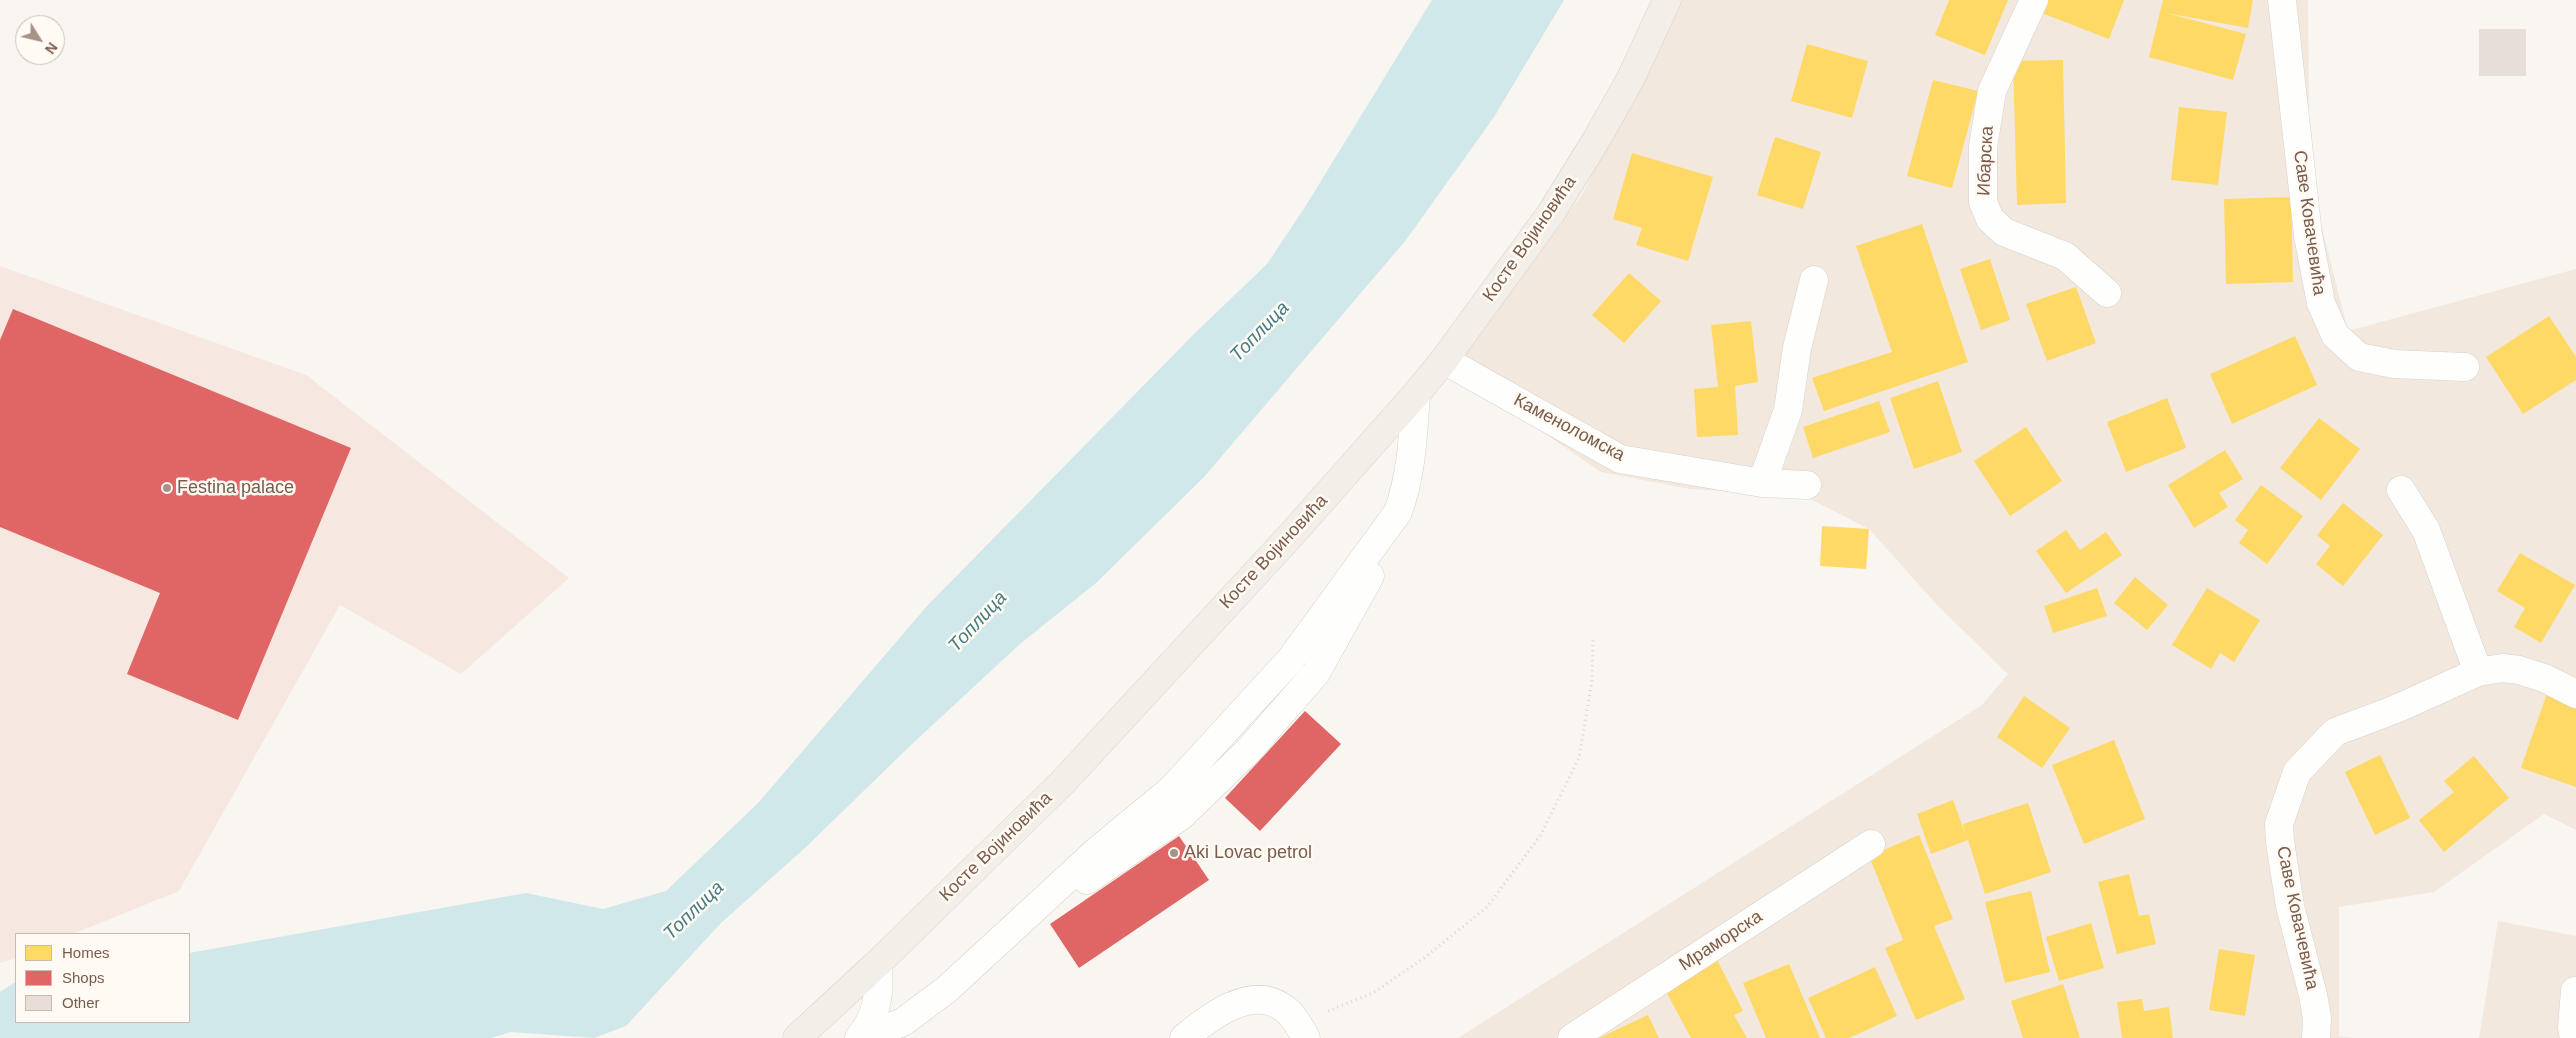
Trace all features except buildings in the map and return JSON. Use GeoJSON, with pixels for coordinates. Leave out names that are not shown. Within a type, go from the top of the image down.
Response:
{"type":"FeatureCollection","features":[{"type":"Feature","properties":{"kind":"main road","name":"Косте Војиновића"},"geometry":{"type":"LineString","coordinates":[[796,1038],[878,963],[1063,782],[1292,534],[1416,394],[1444,360],[1551,213],[1596,142],[1630,78],[1667,0]]}},
{"type":"Feature","properties":{"kind":"street","name":"Ибарска"},"geometry":{"type":"LineString","coordinates":[[2034,0],[1992,91],[1983,147],[1983,202],[1990,219],[2004,232],[2065,256],[2107,293]]}},
{"type":"Feature","properties":{"kind":"street","name":"Саве Ковачевића"},"geometry":{"type":"LineString","coordinates":[[2282,0],[2308,235],[2321,303],[2335,335],[2359,357],[2394,364],[2465,367]]}},
{"type":"Feature","properties":{"kind":"street"},"geometry":{"type":"LineString","coordinates":[[1762,483],[1788,410],[1797,348],[1814,280]]}},
{"type":"Feature","properties":{"kind":"street","name":"Каменоломска"},"geometry":{"type":"LineString","coordinates":[[1444,360],[1620,458],[1762,483],[1806,485]]}},
{"type":"Feature","properties":{"kind":"street"},"geometry":{"type":"LineString","coordinates":[[863,1038],[903,1022],[946,990],[1098,850],[1172,789],[1231,727],[1291,659],[1398,512],[1405,492],[1412,458],[1416,394]]}},
{"type":"Feature","properties":{"kind":"street"},"geometry":{"type":"LineString","coordinates":[[2401,490],[2426,530],[2478,672]]}},
{"type":"Feature","properties":{"kind":"street","name":"Саве Ковачевића"},"geometry":{"type":"LineString","coordinates":[[2316,1038],[2317,1018],[2313,995],[2290,906],[2280,842],[2279,824],[2297,772],[2335,732],[2396,709],[2478,672],[2502,668],[2519,670],[2544,678],[2576,694]]}},
{"type":"Feature","properties":{"kind":"street","name":"Мраморска"},"geometry":{"type":"LineString","coordinates":[[1572,1038],[1871,844]]}},
{"type":"Feature","properties":{"kind":"street"},"geometry":{"type":"LineString","coordinates":[[859,1038],[868,1028],[876,1008],[880,991],[878,963]]}},
{"type":"Feature","properties":{"kind":"street"},"geometry":{"type":"LineString","coordinates":[[2574,1038],[2572,1027],[2575,991]]}},
{"type":"Feature","properties":{"kind":"street"},"geometry":{"type":"LineString","coordinates":[[1184,1038],[1198,1026],[1242,1000],[1262,1001],[1282,1006],[1302,1031]]}},
{"type":"Feature","properties":{"kind":"path"},"geometry":{"type":"LineString","coordinates":[[1302,1031],[1373,994],[1424,958],[1487,907],[1540,836],[1579,758],[1592,680],[1593,640]]}},
{"type":"Feature","properties":{"kind":"shaded area"},"geometry":{"type":"Polygon","coordinates":[[[1677,0],[2308,0],[2309,118],[2319,216],[2348,331],[2576,269],[2576,830],[2544,814],[2434,892],[2339,907],[2339,1036],[2352,1038],[1458,1038],[1982,705],[2008,674],[1939,607],[1869,529],[1804,496],[1690,489],[1601,472],[1513,412],[1449,376],[1583,193],[1677,0]]]}},
{"type":"Feature","properties":{"kind":"shaded area"},"geometry":{"type":"Polygon","coordinates":[[[0,266],[306,375],[569,578],[461,674],[340,605],[179,891],[75,933],[15,933],[15,958],[0,963],[0,266]]]}},
{"type":"Feature","properties":{"kind":"shaded area"},"geometry":{"type":"Polygon","coordinates":[[[2498,921],[2576,936],[2576,1038],[2479,1038],[2498,921]]]}},
{"type":"Feature","properties":{"kind":"water","name":"Топлица"},"geometry":{"type":"Polygon","coordinates":[[[1432,0],[1564,0],[1494,117],[1406,240],[1204,477],[1096,583],[1020,644],[911,745],[806,847],[720,924],[626,1026],[594,1038],[511,1032],[491,1038],[0,1038],[0,992],[14,983],[15,1023],[190,1023],[190,953],[526,893],[603,909],[666,891],[759,802],[927,606],[1195,333],[1267,264],[1305,207],[1432,0]]]}},
{"type":"Feature","properties":{"kind":"place","name":"Festina palace"},"geometry":{"type":"Point","coordinates":[167,488]}},
{"type":"Feature","properties":{"kind":"place","name":"Aki Lovac petrol"},"geometry":{"type":"Point","coordinates":[1174,853]}}]}
